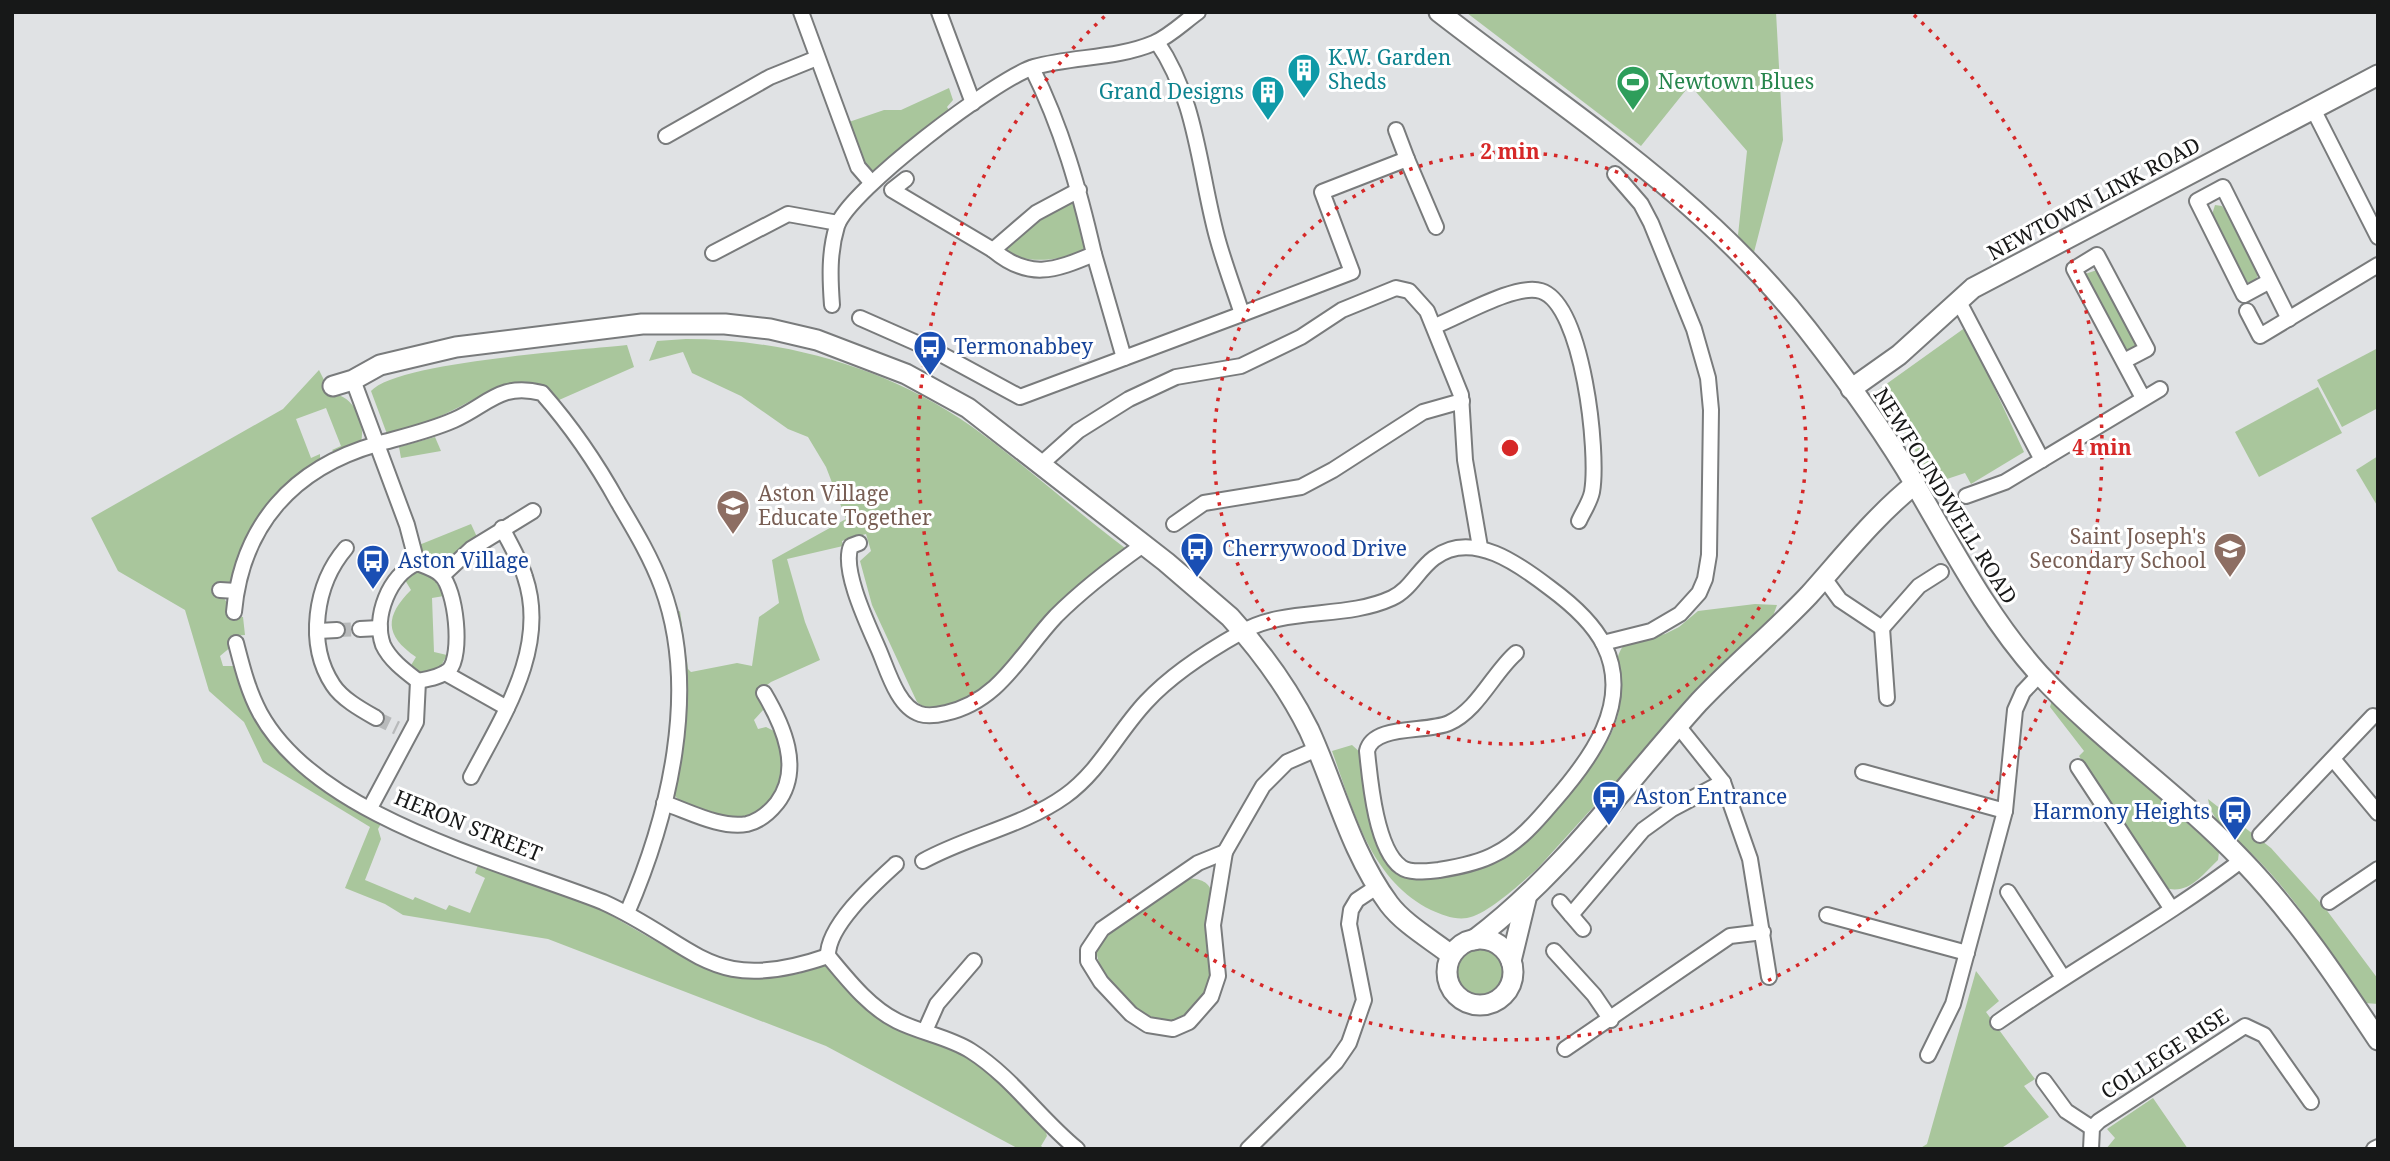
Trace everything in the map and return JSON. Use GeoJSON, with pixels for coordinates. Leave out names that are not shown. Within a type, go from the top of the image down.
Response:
{"type":"FeatureCollection","features":[{"type":"Feature","properties":{"kind":"street"},"geometry":{"type":"LineString","coordinates":[[801,12],[858,167],[871,182]]}},
{"type":"Feature","properties":{"kind":"street"},"geometry":{"type":"LineString","coordinates":[[939,12],[973,103]]}},
{"type":"Feature","properties":{"kind":"street"},"geometry":{"type":"LineString","coordinates":[[832,305],[829,267],[838,223],[871,182],[973,103],[1032,68],[1100,57],[1157,41],[1198,12]]}},
{"type":"Feature","properties":{"kind":"street","name":"NEWFOUNDWELL ROAD"},"geometry":{"type":"LineString","coordinates":[[1439,12],[1640,161],[1707,221],[1798,318],[1851,389],[1915,484],[1990,611],[2040,674],[2242,860],[2293,919],[2372,1020],[2378,1041]]}},
{"type":"Feature","properties":{"kind":"street"},"geometry":{"type":"LineString","coordinates":[[1157,41],[1183,91],[1203,162],[1217,236],[1242,314]]}},
{"type":"Feature","properties":{"kind":"street"},"geometry":{"type":"LineString","coordinates":[[666,136],[770,77],[817,58]]}},
{"type":"Feature","properties":{"kind":"street"},"geometry":{"type":"LineString","coordinates":[[1032,68],[1065,142],[1124,358]]}},
{"type":"Feature","properties":{"kind":"street","name":"NEWTOWN LINK ROAD"},"geometry":{"type":"LineString","coordinates":[[1851,389],[1899,355],[1973,288],[2378,75]]}},
{"type":"Feature","properties":{"kind":"street"},"geometry":{"type":"LineString","coordinates":[[2313,109],[2378,237]]}},
{"type":"Feature","properties":{"kind":"street"},"geometry":{"type":"LineString","coordinates":[[1396,131],[1436,227]]}},
{"type":"Feature","properties":{"kind":"street"},"geometry":{"type":"LineString","coordinates":[[860,318],[937,352],[1020,397],[1352,272],[1322,192],[1407,159]]}},
{"type":"Feature","properties":{"kind":"street"},"geometry":{"type":"LineString","coordinates":[[1603,643],[1668,624],[1692,604],[1705,579],[1709,534],[1711,410],[1703,354],[1651,223],[1641,204],[1615,174]]}},
{"type":"Feature","properties":{"kind":"street"},"geometry":{"type":"LineString","coordinates":[[906,179],[892,190],[993,250],[1012,265],[1038,270],[1061,268],[1094,254]]}},
{"type":"Feature","properties":{"kind":"street"},"geometry":{"type":"LineString","coordinates":[[2270,281],[2244,295],[2197,201],[2223,187],[2270,281],[2289,319]]}},
{"type":"Feature","properties":{"kind":"street"},"geometry":{"type":"LineString","coordinates":[[993,250],[1036,213],[1079,190]]}},
{"type":"Feature","properties":{"kind":"street"},"geometry":{"type":"LineString","coordinates":[[713,253],[788,215],[838,223]]}},
{"type":"Feature","properties":{"kind":"street"},"geometry":{"type":"LineString","coordinates":[[2124,361],[2147,349],[2097,255],[2074,269],[2143,398]]}},
{"type":"Feature","properties":{"kind":"street"},"geometry":{"type":"LineString","coordinates":[[2247,311],[2260,336],[2378,265]]}},
{"type":"Feature","properties":{"kind":"street"},"geometry":{"type":"LineString","coordinates":[[1040,465],[1078,431],[1129,399],[1175,377],[1241,366],[1254,361],[1373,295],[1396,288],[1409,291],[1422,304],[1435,326],[1462,401],[1465,460],[1480,547]]}},
{"type":"Feature","properties":{"kind":"street"},"geometry":{"type":"LineString","coordinates":[[1435,326],[1514,291],[1542,291],[1557,303],[1583,369],[1590,399],[1594,474],[1591,494],[1579,521]]}},
{"type":"Feature","properties":{"kind":"street"},"geometry":{"type":"LineString","coordinates":[[1958,300],[2042,460]]}},
{"type":"Feature","properties":{"kind":"street"},"geometry":{"type":"LineString","coordinates":[[333,386],[353,380],[380,365],[456,347],[685,323],[770,329],[817,340],[906,374],[968,408],[1208,596],[1243,631],[1294,703],[1317,749],[1351,840],[1390,906],[1451,955]]}},
{"type":"Feature","properties":{"kind":"street"},"geometry":{"type":"LineString","coordinates":[[353,380],[407,525],[417,563],[442,576],[450,589],[456,649],[452,667],[445,673],[418,681]]}},
{"type":"Feature","properties":{"kind":"street"},"geometry":{"type":"LineString","coordinates":[[234,612],[236,590],[246,552],[277,504],[319,467],[378,444],[453,420],[497,393],[526,389],[542,393],[605,478],[663,588],[672,627],[677,685],[673,756],[652,850],[627,913]]}},
{"type":"Feature","properties":{"kind":"street"},"geometry":{"type":"LineString","coordinates":[[1966,496],[2006,482],[2160,389]]}},
{"type":"Feature","properties":{"kind":"street"},"geometry":{"type":"LineString","coordinates":[[1174,524],[1204,503],[1301,487],[1333,470],[1423,412],[1462,401]]}},
{"type":"Feature","properties":{"kind":"street"},"geometry":{"type":"LineString","coordinates":[[1526,899],[1511,961],[1513,976],[1507,991],[1487,1005],[1474,1005],[1461,999],[1451,989],[1447,967],[1451,955],[1458,947],[1474,940],[1526,899],[1591,831],[1699,702],[1824,578],[1895,501],[1915,484]]}},
{"type":"Feature","properties":{"kind":"street"},"geometry":{"type":"LineString","coordinates":[[442,576],[471,549],[533,511]]}},
{"type":"Feature","properties":{"kind":"street"},"geometry":{"type":"LineString","coordinates":[[471,777],[507,708],[526,660],[531,603],[525,577],[502,528]]}},
{"type":"Feature","properties":{"kind":"street"},"geometry":{"type":"LineString","coordinates":[[859,543],[851,546],[849,567],[875,641],[908,706],[919,714],[931,716],[970,705],[986,697],[1001,684],[1056,616],[1096,579],[1143,545]]}},
{"type":"Feature","properties":{"kind":"street"},"geometry":{"type":"LineString","coordinates":[[923,861],[1032,814],[1065,796],[1104,758],[1156,692],[1243,631],[1285,618],[1347,611],[1394,597],[1435,556],[1447,551],[1480,547],[1514,564],[1553,590],[1603,643],[1609,658],[1611,683],[1609,717],[1592,753],[1539,819],[1496,854],[1441,869],[1405,870],[1389,854],[1382,836],[1368,763],[1368,744],[1384,734],[1438,727],[1459,717],[1516,653]]}},
{"type":"Feature","properties":{"kind":"street"},"geometry":{"type":"LineString","coordinates":[[346,548],[326,578],[318,613],[318,648],[334,688],[376,718]]}},
{"type":"Feature","properties":{"kind":"street"},"geometry":{"type":"LineString","coordinates":[[370,808],[402,731],[416,722],[418,681],[390,656],[380,628],[382,608],[393,584],[417,563]]}},
{"type":"Feature","properties":{"kind":"street"},"geometry":{"type":"LineString","coordinates":[[1887,698],[1882,628],[1919,586],[1941,572]]}},
{"type":"Feature","properties":{"kind":"street"},"geometry":{"type":"LineString","coordinates":[[1824,578],[1840,600],[1882,628]]}},
{"type":"Feature","properties":{"kind":"street"},"geometry":{"type":"LineString","coordinates":[[220,590],[236,590]]}},
{"type":"Feature","properties":{"kind":"street"},"geometry":{"type":"LineString","coordinates":[[359,629],[380,628]]}},
{"type":"Feature","properties":{"kind":"street"},"geometry":{"type":"LineString","coordinates":[[318,631],[337,630]]}},
{"type":"Feature","properties":{"kind":"street","name":"HERON STREET"},"geometry":{"type":"LineString","coordinates":[[225,660],[238,649],[260,713],[277,738],[308,769],[370,808],[421,834],[627,913],[681,949],[720,966],[764,972],[803,965],[828,956]]}},
{"type":"Feature","properties":{"kind":"street"},"geometry":{"type":"LineString","coordinates":[[445,673],[507,708]]}},
{"type":"Feature","properties":{"kind":"street"},"geometry":{"type":"LineString","coordinates":[[1928,1055],[1953,1004],[2005,811],[2015,710],[2023,692],[2040,674]]}},
{"type":"Feature","properties":{"kind":"street"},"geometry":{"type":"LineString","coordinates":[[664,803],[733,824],[758,820],[770,812],[780,799],[789,765],[788,746],[779,717],[764,693]]}},
{"type":"Feature","properties":{"kind":"street"},"geometry":{"type":"LineString","coordinates":[[2260,835],[2374,716]]}},
{"type":"Feature","properties":{"kind":"street"},"geometry":{"type":"LineString","coordinates":[[1679,727],[1723,782],[1750,859],[1769,977]]}},
{"type":"Feature","properties":{"kind":"street"},"geometry":{"type":"LineString","coordinates":[[1225,852],[1198,863],[1102,929],[1092,940],[1088,961],[1093,973],[1131,1014],[1148,1025],[1173,1029],[1195,1017],[1211,997],[1217,976],[1213,925],[1225,852],[1263,786],[1287,762],[1317,749]]}},
{"type":"Feature","properties":{"kind":"street"},"geometry":{"type":"LineString","coordinates":[[2333,760],[2378,813]]}},
{"type":"Feature","properties":{"kind":"street"},"geometry":{"type":"LineString","coordinates":[[2078,767],[2171,908]]}},
{"type":"Feature","properties":{"kind":"street"},"geometry":{"type":"LineString","coordinates":[[1863,772],[2005,811]]}},
{"type":"Feature","properties":{"kind":"street"},"geometry":{"type":"LineString","coordinates":[[1571,915],[1643,831],[1672,809],[1723,782]]}},
{"type":"Feature","properties":{"kind":"street"},"geometry":{"type":"LineString","coordinates":[[1998,1022],[2062,976],[2208,886],[2242,860]]}},
{"type":"Feature","properties":{"kind":"street"},"geometry":{"type":"LineString","coordinates":[[896,864],[847,917],[827,944],[828,956],[877,1008],[897,1021],[970,1051],[995,1068],[1056,1132],[1077,1149]]}},
{"type":"Feature","properties":{"kind":"street"},"geometry":{"type":"LineString","coordinates":[[2329,902],[2378,869]]}},
{"type":"Feature","properties":{"kind":"street"},"geometry":{"type":"LineString","coordinates":[[1248,1149],[1336,1062],[1349,1043],[1364,1000],[1349,924],[1351,910],[1357,900],[1378,886]]}},
{"type":"Feature","properties":{"kind":"street"},"geometry":{"type":"LineString","coordinates":[[2008,892],[2062,976]]}},
{"type":"Feature","properties":{"kind":"street"},"geometry":{"type":"LineString","coordinates":[[1560,902],[1583,929]]}},
{"type":"Feature","properties":{"kind":"street"},"geometry":{"type":"LineString","coordinates":[[1827,915],[1967,953]]}},
{"type":"Feature","properties":{"kind":"street"},"geometry":{"type":"LineString","coordinates":[[1565,1049],[1730,936],[1763,932]]}},
{"type":"Feature","properties":{"kind":"street"},"geometry":{"type":"LineString","coordinates":[[1474,940],[1486,939],[1500,946],[1511,961]]}},
{"type":"Feature","properties":{"kind":"street"},"geometry":{"type":"LineString","coordinates":[[1554,951],[1594,995],[1611,1020]]}},
{"type":"Feature","properties":{"kind":"street"},"geometry":{"type":"LineString","coordinates":[[925,1031],[937,1004],[974,961]]}},
{"type":"Feature","properties":{"kind":"street","name":"COLLEGE RISE"},"geometry":{"type":"LineString","coordinates":[[2091,1149],[2092,1128],[2099,1121],[2245,1026],[2264,1035],[2311,1102]]}},
{"type":"Feature","properties":{"kind":"street","name":"COLLEGE RISE"},"geometry":{"type":"LineString","coordinates":[[2044,1081],[2066,1111],[2092,1128]]}},
{"type":"Feature","properties":{"kind":"green space","name":"Newtown Blues"},"geometry":{"type":"Polygon","coordinates":[[[1776,12],[1783,140],[1753,256],[1738,235],[1747,151],[1690,85],[1641,146],[1467,13],[1776,12]]]}},
{"type":"Feature","properties":{"kind":"green space"},"geometry":{"type":"Polygon","coordinates":[[[949,88],[953,100],[947,107],[949,110],[872,174],[862,169],[846,123],[884,110],[901,110],[949,88]]]}},
{"type":"Feature","properties":{"kind":"green space"},"geometry":{"type":"Polygon","coordinates":[[[1069,203],[1076,205],[1086,251],[1044,260],[1001,252],[1053,209],[1069,203]]]}},
{"type":"Feature","properties":{"kind":"green space"},"geometry":{"type":"Polygon","coordinates":[[[2215,205],[2222,206],[2227,213],[2258,274],[2255,283],[2244,282],[2211,218],[2215,205]]]}},
{"type":"Feature","properties":{"kind":"green space"},"geometry":{"type":"Polygon","coordinates":[[[2097,270],[2138,342],[2137,349],[2130,353],[2124,351],[2086,280],[2085,274],[2097,270]]]}},
{"type":"Feature","properties":{"kind":"green space"},"geometry":{"type":"Polygon","coordinates":[[[1966,327],[2024,452],[1971,484],[1965,473],[1935,483],[1878,390],[1966,327]]]}},
{"type":"Feature","properties":{"kind":"green space"},"geometry":{"type":"Polygon","coordinates":[[[724,340],[798,351],[871,373],[906,388],[971,426],[1010,456],[1125,548],[1122,557],[979,697],[935,710],[925,708],[917,702],[872,605],[860,561],[871,551],[866,534],[842,541],[843,546],[787,559],[805,622],[820,660],[771,682],[757,693],[765,708],[754,720],[758,729],[766,727],[776,732],[783,757],[782,774],[770,801],[760,813],[752,817],[735,819],[681,802],[674,795],[682,719],[675,613],[680,611],[688,669],[691,672],[737,663],[752,666],[759,617],[779,603],[772,560],[846,519],[826,467],[808,437],[788,429],[741,396],[692,373],[683,352],[649,361],[657,341],[724,340]]]}},
{"type":"Feature","properties":{"kind":"green space"},"geometry":{"type":"Polygon","coordinates":[[[627,345],[634,367],[559,400],[547,388],[533,382],[518,382],[487,392],[445,414],[399,432],[387,434],[371,391],[387,381],[451,365],[627,345]]]}},
{"type":"Feature","properties":{"kind":"green space"},"geometry":{"type":"Polygon","coordinates":[[[2378,348],[2378,408],[2342,427],[2317,380],[2378,348]]]}},
{"type":"Feature","properties":{"kind":"green space"},"geometry":{"type":"Polygon","coordinates":[[[319,370],[331,394],[346,399],[356,410],[362,426],[361,442],[335,453],[332,450],[341,446],[326,408],[296,419],[311,458],[320,454],[320,460],[297,477],[260,519],[245,544],[228,584],[216,584],[215,595],[223,597],[228,604],[228,615],[243,617],[245,635],[230,636],[232,646],[220,656],[223,666],[234,666],[256,718],[382,822],[378,829],[381,839],[365,880],[413,900],[415,897],[446,910],[449,905],[470,913],[485,878],[475,873],[478,865],[586,901],[683,957],[713,970],[740,977],[767,977],[798,974],[824,965],[867,1007],[984,1067],[1045,1129],[1047,1136],[1041,1146],[1045,1149],[1019,1149],[826,1046],[548,939],[403,915],[385,904],[345,888],[370,827],[263,762],[244,722],[209,691],[185,610],[118,571],[91,518],[283,409],[319,370]]]}},
{"type":"Feature","properties":{"kind":"green space"},"geometry":{"type":"Polygon","coordinates":[[[2318,387],[2342,433],[2259,477],[2235,432],[2318,387]]]}},
{"type":"Feature","properties":{"kind":"green space"},"geometry":{"type":"Polygon","coordinates":[[[435,437],[441,451],[401,458],[399,447],[435,437]]]}},
{"type":"Feature","properties":{"kind":"green space"},"geometry":{"type":"Polygon","coordinates":[[[2378,456],[2378,507],[2356,470],[2378,456]]]}},
{"type":"Feature","properties":{"kind":"green space"},"geometry":{"type":"Polygon","coordinates":[[[471,524],[477,537],[448,563],[440,566],[422,556],[419,545],[471,524]]]}},
{"type":"Feature","properties":{"kind":"green space"},"geometry":{"type":"Polygon","coordinates":[[[416,571],[433,577],[444,596],[432,598],[434,652],[447,655],[441,666],[421,674],[410,667],[416,657],[398,641],[392,625],[396,608],[411,590],[405,580],[416,571]]]}},
{"type":"Feature","properties":{"kind":"green space"},"geometry":{"type":"Polygon","coordinates":[[[1755,604],[1777,605],[1772,619],[1759,634],[1752,636],[1714,674],[1537,869],[1494,905],[1467,918],[1440,914],[1410,897],[1393,881],[1379,862],[1357,820],[1332,751],[1352,745],[1362,754],[1383,857],[1394,868],[1412,876],[1426,877],[1478,870],[1492,864],[1519,844],[1570,790],[1606,744],[1618,713],[1617,665],[1618,657],[1626,643],[1665,634],[1679,627],[1698,611],[1755,604]]]}},
{"type":"Feature","properties":{"kind":"green space"},"geometry":{"type":"Polygon","coordinates":[[[2052,700],[2219,852],[2218,860],[2201,877],[2181,889],[2165,888],[2079,756],[2084,751],[2050,707],[2052,700]]]}},
{"type":"Feature","properties":{"kind":"green space"},"geometry":{"type":"Polygon","coordinates":[[[2208,799],[2271,848],[2325,908],[2378,979],[2378,1004],[2365,1003],[2282,887],[2219,822],[2208,799]]]}},
{"type":"Feature","properties":{"kind":"green space"},"geometry":{"type":"Polygon","coordinates":[[[1187,878],[1204,882],[1213,895],[1212,981],[1209,991],[1187,1014],[1176,1022],[1167,1024],[1157,1022],[1146,1015],[1120,994],[1101,968],[1097,956],[1098,946],[1112,930],[1187,878]]]}},
{"type":"Feature","properties":{"kind":"green space"},"geometry":{"type":"Polygon","coordinates":[[[1479,945],[1498,953],[1506,972],[1498,991],[1479,999],[1460,991],[1452,972],[1460,953],[1479,945]]]}},
{"type":"Feature","properties":{"kind":"green space"},"geometry":{"type":"Polygon","coordinates":[[[1976,971],[1999,1001],[1986,1012],[2035,1079],[2024,1086],[2049,1117],[2000,1149],[1919,1149],[1927,1144],[1976,971]]]}},
{"type":"Feature","properties":{"kind":"green space"},"geometry":{"type":"Polygon","coordinates":[[[2153,1098],[2188,1149],[2106,1149],[2115,1138],[2107,1129],[2153,1098]]]}},
{"type":"Feature","properties":{"kind":"tunnel"},"geometry":{"type":"LineString","coordinates":[[337,630],[360,629]]}},
{"type":"Feature","properties":{"kind":"tunnel"},"geometry":{"type":"LineString","coordinates":[[376,718],[397,728]]}},
{"type":"Feature","properties":{"kind":"place","name":"K.W. Garden Sheds"},"geometry":{"type":"Point","coordinates":[1304,100]}},
{"type":"Feature","properties":{"kind":"place","name":"Newtown Blues"},"geometry":{"type":"Point","coordinates":[1633,112]}},
{"type":"Feature","properties":{"kind":"place","name":"Grand Designs"},"geometry":{"type":"Point","coordinates":[1268,122]}},
{"type":"Feature","properties":{"kind":"place","name":"Termonabbey"},"geometry":{"type":"Point","coordinates":[930,377]}},
{"type":"Feature","properties":{"kind":"place","name":"Aston Village Educate Together"},"geometry":{"type":"Point","coordinates":[733,536]}},
{"type":"Feature","properties":{"kind":"place","name":"Cherrywood Drive"},"geometry":{"type":"Point","coordinates":[1197,579]}},
{"type":"Feature","properties":{"kind":"place","name":"Saint Joseph's Secondary School"},"geometry":{"type":"Point","coordinates":[2230,579]}},
{"type":"Feature","properties":{"kind":"place","name":"Aston Village"},"geometry":{"type":"Point","coordinates":[373,591]}},
{"type":"Feature","properties":{"kind":"place","name":"Aston Entrance"},"geometry":{"type":"Point","coordinates":[1609,827]}},
{"type":"Feature","properties":{"kind":"place","name":"Harmony Heights"},"geometry":{"type":"Point","coordinates":[2235,842]}}]}
